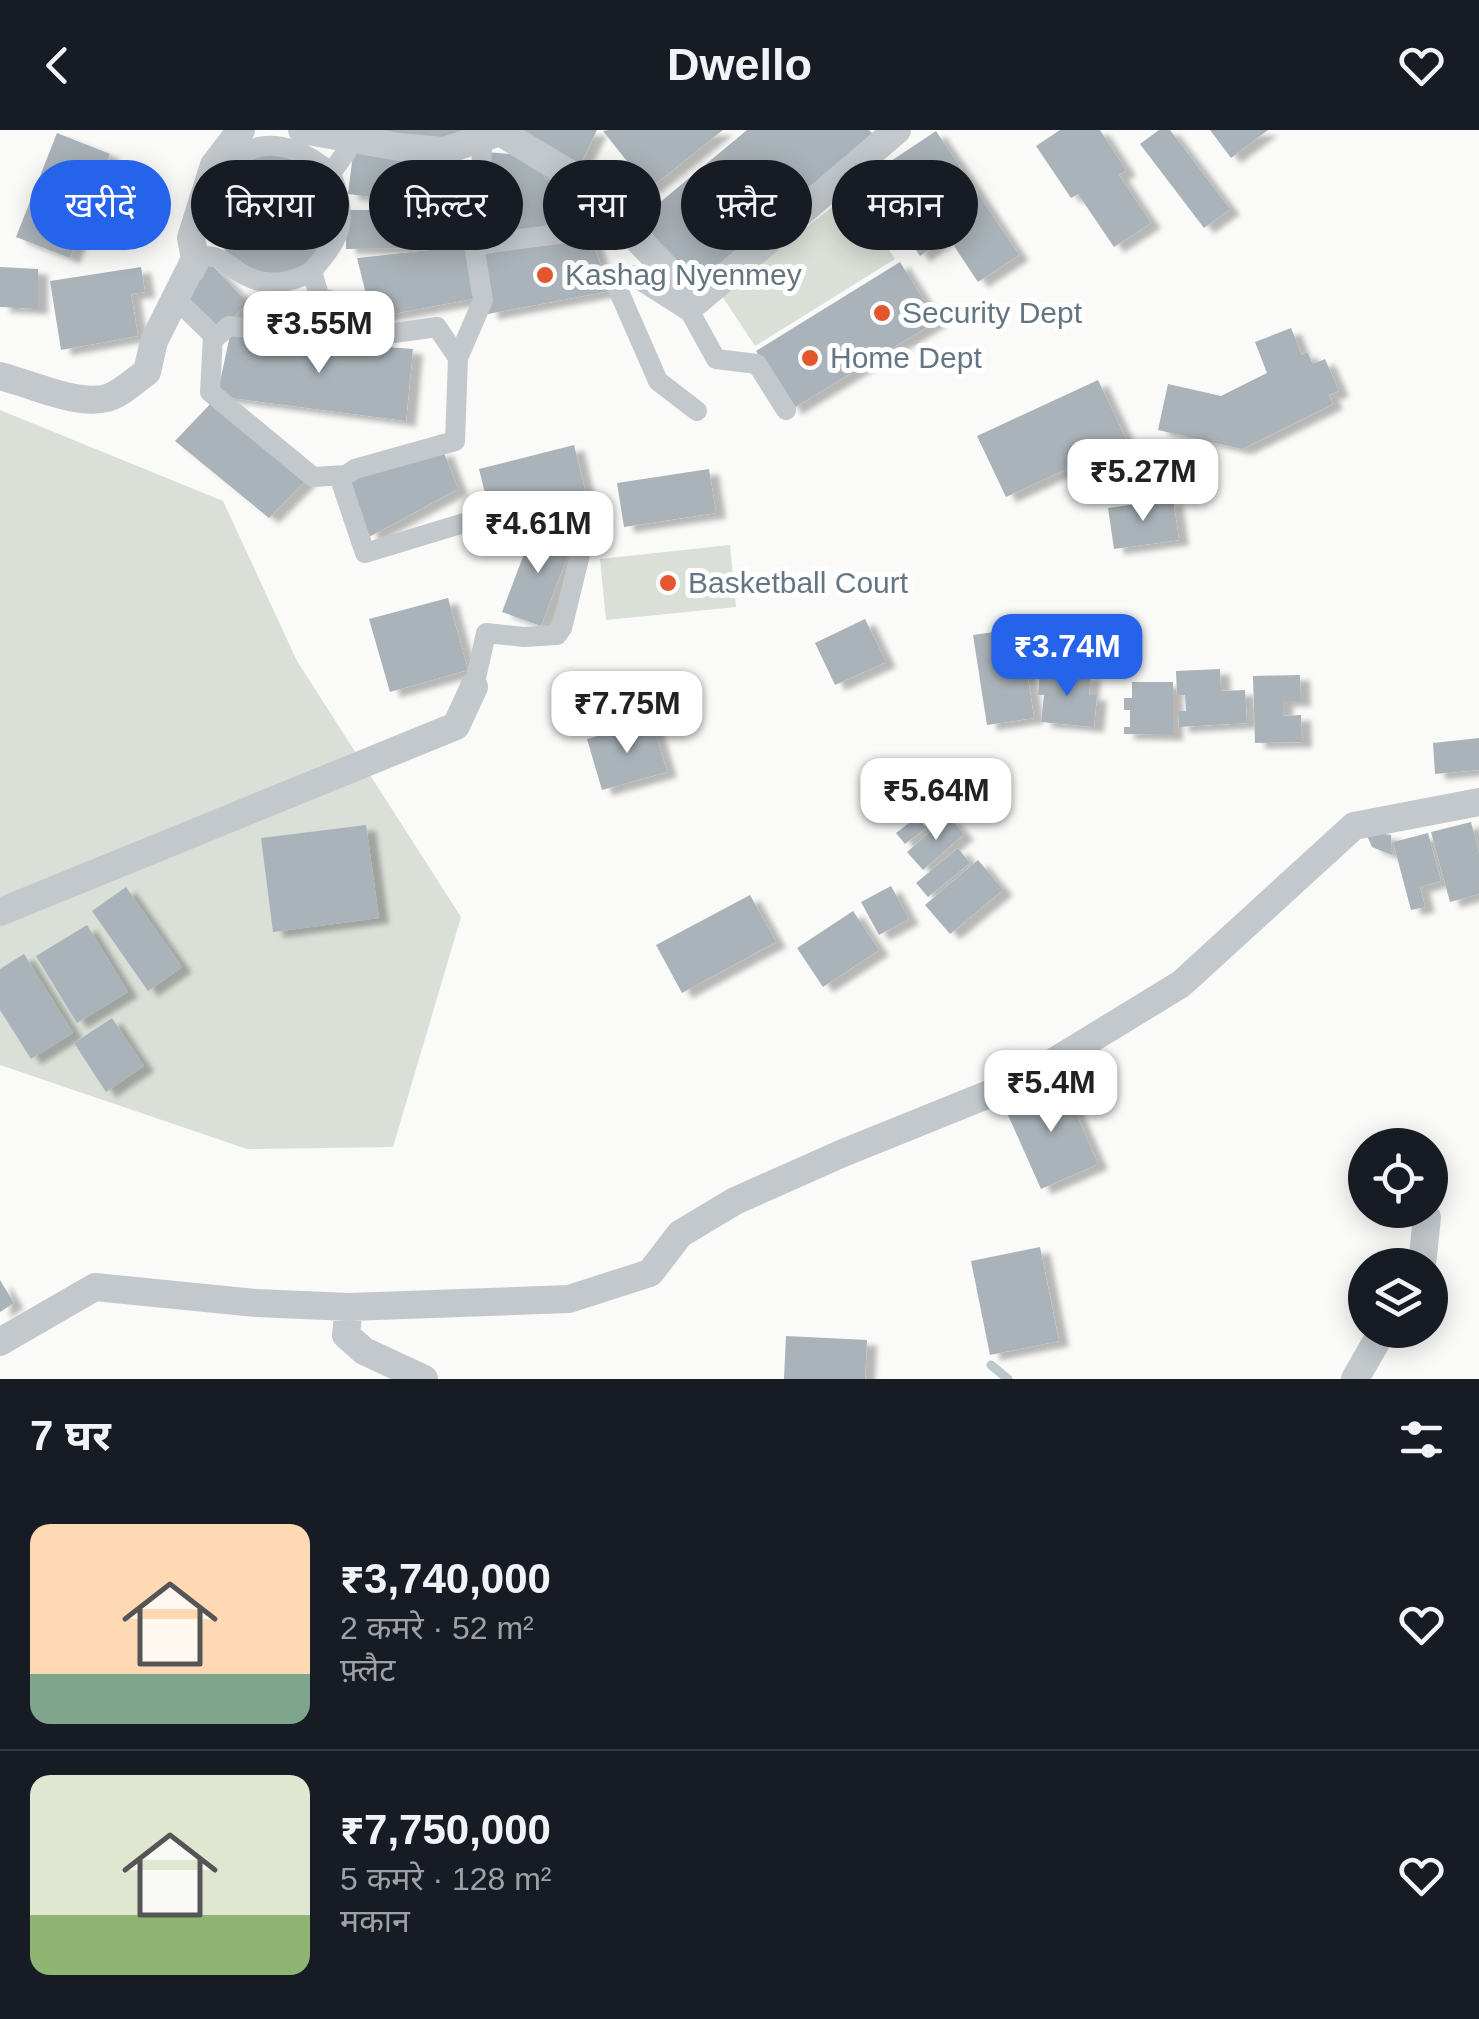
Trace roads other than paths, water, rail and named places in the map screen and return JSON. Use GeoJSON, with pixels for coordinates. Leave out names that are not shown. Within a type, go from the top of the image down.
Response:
{"type":"FeatureCollection","features":[{"type":"Feature","properties":{"kind":"street"},"geometry":{"type":"LineString","coordinates":[[302,130],[444,150],[500,132],[568,173],[604,203],[697,301],[897,130]]}},
{"type":"Feature","properties":{"kind":"street"},"geometry":{"type":"LineString","coordinates":[[179,301],[195,259],[191,238],[212,171],[234,136]]}},
{"type":"Feature","properties":{"kind":"street"},"geometry":{"type":"LineString","coordinates":[[341,160],[350,139]]}},
{"type":"Feature","properties":{"kind":"street"},"geometry":{"type":"LineString","coordinates":[[482,139],[482,160]]}},
{"type":"Feature","properties":{"kind":"street"},"geometry":{"type":"LineString","coordinates":[[233,160],[249,150],[288,146],[316,160]]}},
{"type":"Feature","properties":{"kind":"street"},"geometry":{"type":"LineString","coordinates":[[0,376],[54,391],[70,400],[109,398],[147,372],[154,341],[202,256],[218,256],[247,277],[290,282],[312,271],[329,250]]}},
{"type":"Feature","properties":{"kind":"street"},"geometry":{"type":"LineString","coordinates":[[179,301],[212,335],[210,392],[314,477],[339,476],[455,442],[458,358],[483,300],[475,250]]}},
{"type":"Feature","properties":{"kind":"street"},"geometry":{"type":"LineString","coordinates":[[312,271],[320,299],[330,300],[387,334],[437,326],[458,358]]}},
{"type":"Feature","properties":{"kind":"street"},"geometry":{"type":"LineString","coordinates":[[697,411],[658,381],[622,276],[690,312],[716,359],[756,364],[786,410]]}},
{"type":"Feature","properties":{"kind":"street"},"geometry":{"type":"LineString","coordinates":[[212,340],[229,326],[327,336],[330,300]]}},
{"type":"Feature","properties":{"kind":"street"},"geometry":{"type":"LineString","coordinates":[[0,912],[456,726],[474,686],[486,633],[556,636],[562,628],[586,530],[581,517],[542,516],[520,522],[488,542],[464,523],[366,553],[339,476]]}},
{"type":"Feature","properties":{"kind":"street"},"geometry":{"type":"LineString","coordinates":[[0,1342],[94,1287],[256,1303],[350,1306],[569,1299],[650,1273],[680,1234],[734,1202],[843,1152],[1024,1080],[1181,984],[1354,826],[1479,802]]}},
{"type":"Feature","properties":{"kind":"street"},"geometry":{"type":"LineString","coordinates":[[350,1306],[346,1335],[364,1350],[424,1379]]}},
{"type":"Feature","properties":{"kind":"street"},"geometry":{"type":"LineString","coordinates":[[1355,1379],[1373,1348]]}},
{"type":"Feature","properties":{"kind":"waterway"},"geometry":{"type":"LineString","coordinates":[[991,1365],[1008,1379]]}},
{"type":"Feature","properties":{"kind":"place","name":"Kashag Nyenmey"},"geometry":{"type":"Point","coordinates":[545,275]}},
{"type":"Feature","properties":{"kind":"place","name":"Security Dept"},"geometry":{"type":"Point","coordinates":[882,313]}},
{"type":"Feature","properties":{"kind":"place","name":"Home Dept"},"geometry":{"type":"Point","coordinates":[810,358]}},
{"type":"Feature","properties":{"kind":"place","name":"Basketball Court"},"geometry":{"type":"Point","coordinates":[668,583]}}]}
